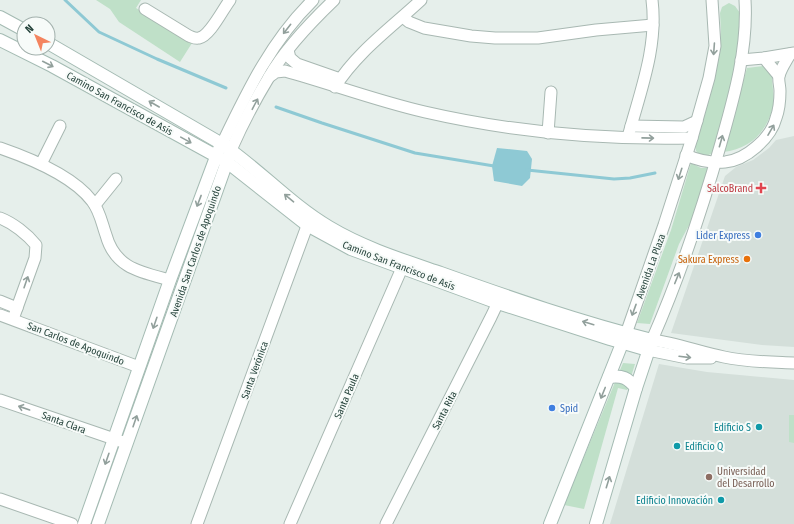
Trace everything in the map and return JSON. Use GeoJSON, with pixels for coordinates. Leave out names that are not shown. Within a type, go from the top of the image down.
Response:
{"type":"FeatureCollection","features":[{"type":"Feature","properties":{"kind":"main road"},"geometry":{"type":"LineString","coordinates":[[0,17],[16,26]]}},
{"type":"Feature","properties":{"kind":"main road","name":"Camino San Francisco de Asís"},"geometry":{"type":"LineString","coordinates":[[0,40],[71,76],[221,159],[352,249],[402,268],[650,345]]}},
{"type":"Feature","properties":{"kind":"main road","name":"Camino San Francisco de Asís"},"geometry":{"type":"LineString","coordinates":[[56,48],[226,147],[309,220],[328,226],[355,241],[499,299]]}},
{"type":"Feature","properties":{"kind":"main road"},"geometry":{"type":"LineString","coordinates":[[71,76],[77,60]]}},
{"type":"Feature","properties":{"kind":"main road","name":"Avenida San Carlos de Apoquindo"},"geometry":{"type":"LineString","coordinates":[[84,524],[170,280],[226,147]]}},
{"type":"Feature","properties":{"kind":"main road","name":"Avenida San Carlos de Apoquindo"},"geometry":{"type":"LineString","coordinates":[[98,524],[127,444],[221,159]]}},
{"type":"Feature","properties":{"kind":"main road","name":"Avenida La Plaza"},"geometry":{"type":"LineString","coordinates":[[550,524],[624,338]]}},
{"type":"Feature","properties":{"kind":"main road"},"geometry":{"type":"LineString","coordinates":[[596,524],[650,345]]}},
{"type":"Feature","properties":{"kind":"main road"},"geometry":{"type":"LineString","coordinates":[[609,377],[617,376],[630,380],[636,388]]}},
{"type":"Feature","properties":{"kind":"street"},"geometry":{"type":"LineString","coordinates":[[145,9],[189,36],[196,38],[202,37],[208,32],[230,0]]}},
{"type":"Feature","properties":{"kind":"street","name":"Avenida San Carlos de Apoquindo"},"geometry":{"type":"LineString","coordinates":[[226,147],[244,98],[266,58],[294,20],[313,0]]}},
{"type":"Feature","properties":{"kind":"street","name":"Avenida San Carlos de Apoquindo"},"geometry":{"type":"LineString","coordinates":[[226,147],[269,77],[288,50],[310,24],[334,0]]}},
{"type":"Feature","properties":{"kind":"street"},"geometry":{"type":"LineString","coordinates":[[337,83],[373,42],[421,0]]}},
{"type":"Feature","properties":{"kind":"street"},"geometry":{"type":"LineString","coordinates":[[628,137],[651,51],[653,25],[652,0]]}},
{"type":"Feature","properties":{"kind":"street"},"geometry":{"type":"LineString","coordinates":[[713,5],[721,0]]}},
{"type":"Feature","properties":{"kind":"street"},"geometry":{"type":"LineString","coordinates":[[735,0],[745,17]]}},
{"type":"Feature","properties":{"kind":"street"},"geometry":{"type":"LineString","coordinates":[[650,345],[691,243],[716,162],[735,90],[741,60],[745,0]]}},
{"type":"Feature","properties":{"kind":"street","name":"Avenida La Plaza"},"geometry":{"type":"LineString","coordinates":[[624,338],[664,225],[692,138],[709,78],[714,52],[713,5]]}},
{"type":"Feature","properties":{"kind":"street"},"geometry":{"type":"LineString","coordinates":[[403,17],[409,22],[424,28],[471,36],[495,38],[538,38],[653,25]]}},
{"type":"Feature","properties":{"kind":"street"},"geometry":{"type":"LineString","coordinates":[[288,50],[290,58],[295,62],[337,83]]}},
{"type":"Feature","properties":{"kind":"street"},"geometry":{"type":"LineString","coordinates":[[741,60],[792,53]]}},
{"type":"Feature","properties":{"kind":"street"},"geometry":{"type":"LineString","coordinates":[[686,155],[699,160],[726,162],[749,152],[767,137],[774,125],[778,108],[780,93],[779,76],[792,53]]}},
{"type":"Feature","properties":{"kind":"street"},"geometry":{"type":"LineString","coordinates":[[764,58],[779,76]]}},
{"type":"Feature","properties":{"kind":"street"},"geometry":{"type":"LineString","coordinates":[[269,77],[276,72],[285,71],[337,83],[426,112],[501,127],[548,133],[628,137],[692,138]]}},
{"type":"Feature","properties":{"kind":"street"},"geometry":{"type":"LineString","coordinates":[[548,133],[551,92]]}},
{"type":"Feature","properties":{"kind":"street"},"geometry":{"type":"LineString","coordinates":[[631,126],[684,127],[697,121]]}},
{"type":"Feature","properties":{"kind":"street"},"geometry":{"type":"LineString","coordinates":[[41,164],[60,126]]}},
{"type":"Feature","properties":{"kind":"street"},"geometry":{"type":"LineString","coordinates":[[0,148],[41,164],[75,185],[88,196],[95,205],[110,247],[117,258],[129,267],[170,280]]}},
{"type":"Feature","properties":{"kind":"street"},"geometry":{"type":"LineString","coordinates":[[95,205],[116,178]]}},
{"type":"Feature","properties":{"kind":"street"},"geometry":{"type":"LineString","coordinates":[[0,218],[7,221],[30,237],[36,245],[35,258],[14,319]]}},
{"type":"Feature","properties":{"kind":"street","name":"Santa Verónica"},"geometry":{"type":"LineString","coordinates":[[197,524],[244,400],[309,220]]}},
{"type":"Feature","properties":{"kind":"street","name":"Santa Paula"},"geometry":{"type":"LineString","coordinates":[[290,524],[402,268]]}},
{"type":"Feature","properties":{"kind":"street","name":"Santa Rita"},"geometry":{"type":"LineString","coordinates":[[386,524],[499,299]]}},
{"type":"Feature","properties":{"kind":"street"},"geometry":{"type":"LineString","coordinates":[[0,301],[17,308]]}},
{"type":"Feature","properties":{"kind":"street","name":"San Carlos de Apoquindo"},"geometry":{"type":"LineString","coordinates":[[0,315],[139,367]]}},
{"type":"Feature","properties":{"kind":"street","name":"Camino San Francisco de Asís"},"geometry":{"type":"LineString","coordinates":[[650,345],[671,343],[723,357],[765,362],[794,363]]}},
{"type":"Feature","properties":{"kind":"street","name":"Santa Clara"},"geometry":{"type":"LineString","coordinates":[[0,400],[127,444]]}},
{"type":"Feature","properties":{"kind":"street"},"geometry":{"type":"LineString","coordinates":[[0,499],[72,524]]}},
{"type":"Feature","properties":{"kind":"shaded area"},"geometry":{"type":"Polygon","coordinates":[[[794,136],[794,347],[762,345],[671,333],[725,176],[736,167],[753,160],[769,148],[776,140],[794,136]]]}},
{"type":"Feature","properties":{"kind":"shaded area","name":"Universidad del Desarrollo"},"geometry":{"type":"Polygon","coordinates":[[[659,364],[707,372],[794,380],[794,524],[610,524],[659,364]]]}},
{"type":"Feature","properties":{"kind":"green space"},"geometry":{"type":"Polygon","coordinates":[[[96,0],[141,0],[136,8],[192,43],[180,62],[119,22],[110,9],[96,0]]]}},
{"type":"Feature","properties":{"kind":"green space"},"geometry":{"type":"Polygon","coordinates":[[[729,3],[735,6],[740,13],[740,36],[736,64],[713,153],[706,156],[701,156],[696,151],[695,144],[719,53],[721,32],[720,13],[722,7],[729,3]]]}},
{"type":"Feature","properties":{"kind":"green space"},"geometry":{"type":"Polygon","coordinates":[[[763,66],[772,76],[774,96],[773,107],[766,125],[756,138],[749,143],[733,150],[723,152],[747,68],[763,66]]]}},
{"type":"Feature","properties":{"kind":"green space"},"geometry":{"type":"Polygon","coordinates":[[[691,163],[701,168],[709,168],[695,214],[679,244],[650,324],[637,323],[671,230],[691,163]]]}},
{"type":"Feature","properties":{"kind":"green space"},"geometry":{"type":"Polygon","coordinates":[[[216,171],[220,172],[123,438],[121,436],[216,171]]]}},
{"type":"Feature","properties":{"kind":"green space"},"geometry":{"type":"Polygon","coordinates":[[[623,363],[635,364],[627,390],[618,388],[584,509],[564,505],[623,363]]]}},
{"type":"Feature","properties":{"kind":"green space"},"geometry":{"type":"Polygon","coordinates":[[[789,415],[794,415],[794,443],[789,442],[789,415]]]}},
{"type":"Feature","properties":{"kind":"green space"},"geometry":{"type":"Polygon","coordinates":[[[116,447],[119,447],[120,449],[93,524],[89,524],[116,447]]]}},
{"type":"Feature","properties":{"kind":"water"},"geometry":{"type":"Polygon","coordinates":[[[497,148],[527,151],[532,159],[530,178],[522,186],[494,181],[492,166],[497,148]]]}},
{"type":"Feature","properties":{"kind":"waterway"},"geometry":{"type":"LineString","coordinates":[[65,0],[99,32],[157,59],[226,88]]}},
{"type":"Feature","properties":{"kind":"waterway"},"geometry":{"type":"LineString","coordinates":[[276,107],[415,153],[494,166]]}},
{"type":"Feature","properties":{"kind":"waterway"},"geometry":{"type":"LineString","coordinates":[[527,170],[614,179],[630,178],[655,173]]}},
{"type":"Feature","properties":{"kind":"place","name":"SalcoBrand"},"geometry":{"type":"Point","coordinates":[761,188]}},
{"type":"Feature","properties":{"kind":"place","name":"Lider Express"},"geometry":{"type":"Point","coordinates":[758,235]}},
{"type":"Feature","properties":{"kind":"place","name":"Sakura Express"},"geometry":{"type":"Point","coordinates":[747,259]}},
{"type":"Feature","properties":{"kind":"place","name":"Spid"},"geometry":{"type":"Point","coordinates":[552,408]}},
{"type":"Feature","properties":{"kind":"place","name":"Edificio S"},"geometry":{"type":"Point","coordinates":[759,427]}},
{"type":"Feature","properties":{"kind":"place","name":"Edificio Q"},"geometry":{"type":"Point","coordinates":[677,446]}},
{"type":"Feature","properties":{"kind":"place","name":"Universidad del Desarrollo"},"geometry":{"type":"Point","coordinates":[709,477]}},
{"type":"Feature","properties":{"kind":"place","name":"Edificio Innovación"},"geometry":{"type":"Point","coordinates":[721,500]}}]}
